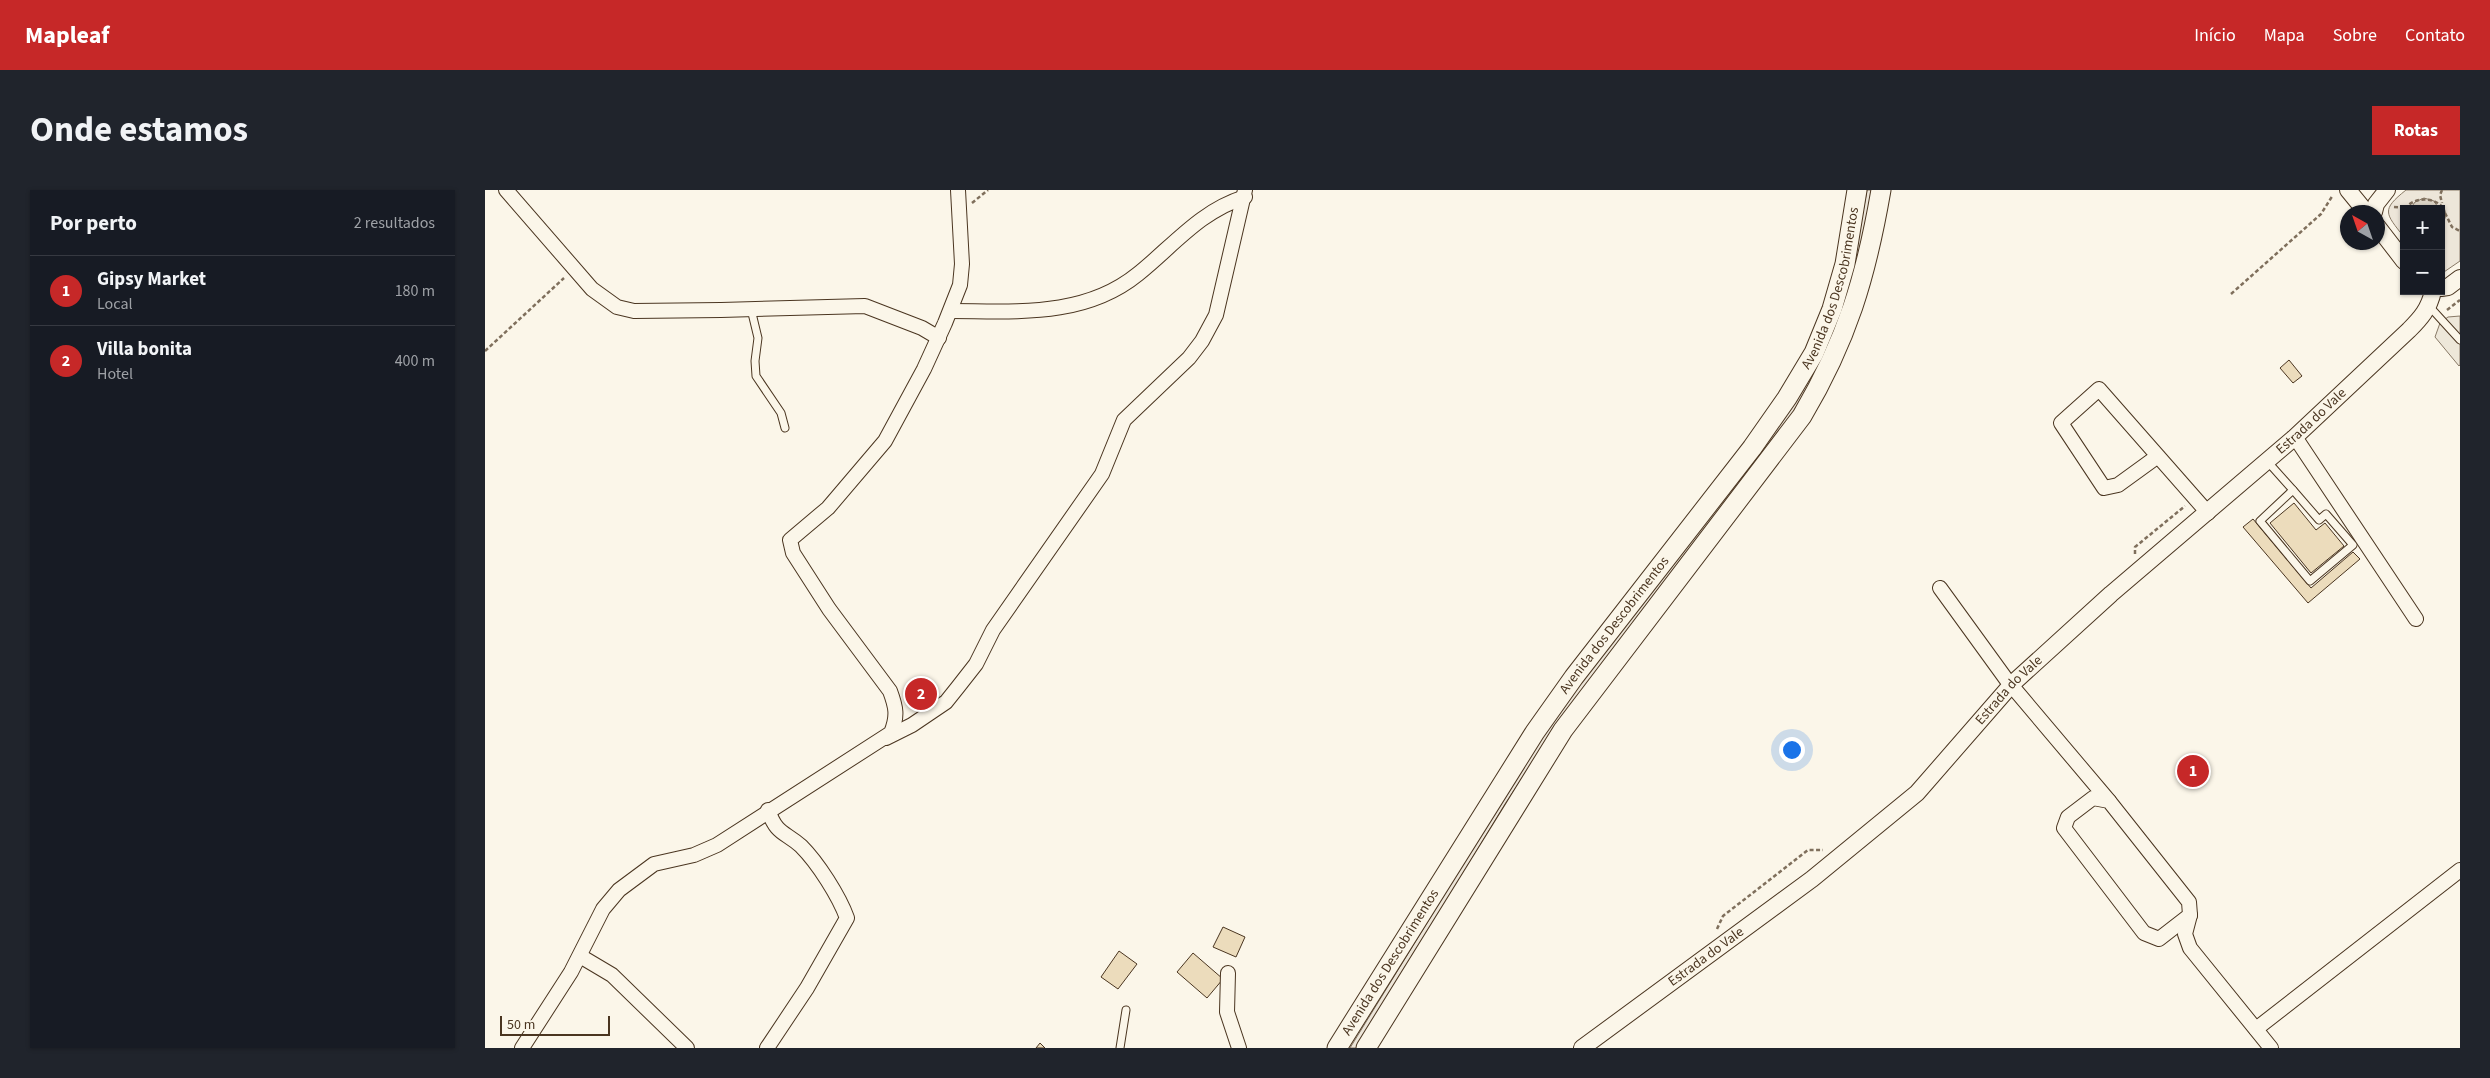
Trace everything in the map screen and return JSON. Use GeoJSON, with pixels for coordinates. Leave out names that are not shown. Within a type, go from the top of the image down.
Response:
{"type":"FeatureCollection","features":[{"type":"Feature","properties":{"kind":"main road","name":"Avenida dos Descobrimentos"},"geometry":{"type":"LineString","coordinates":[[1337,1048],[1535,732],[1574,677],[1752,448],[1787,398],[1814,353],[1831,309],[1845,264],[1857,190]]}},
{"type":"Feature","properties":{"kind":"main road","name":"Avenida dos Descobrimentos"},"geometry":{"type":"LineString","coordinates":[[1366,1048],[1563,730],[1802,416],[1820,386],[1852,314],[1867,262],[1881,190]]}},
{"type":"Feature","properties":{"kind":"street"},"geometry":{"type":"LineString","coordinates":[[506,190],[593,289],[617,307],[633,311],[865,306],[922,328],[939,338]]}},
{"type":"Feature","properties":{"kind":"street"},"geometry":{"type":"LineString","coordinates":[[912,725],[889,690],[829,609],[793,553],[790,540],[828,508],[885,441],[939,338],[960,285],[962,264],[958,190]]}},
{"type":"Feature","properties":{"kind":"street"},"geometry":{"type":"LineString","coordinates":[[2348,190],[2361,205]]}},
{"type":"Feature","properties":{"kind":"street"},"geometry":{"type":"LineString","coordinates":[[2376,205],[2387,190]]}},
{"type":"Feature","properties":{"kind":"street"},"geometry":{"type":"LineString","coordinates":[[951,311],[1031,311],[1066,308],[1107,294],[1137,275],[1205,215],[1245,193]]}},
{"type":"Feature","properties":{"kind":"street"},"geometry":{"type":"LineString","coordinates":[[522,1048],[580,956],[603,909],[619,890],[636,876],[654,864],[694,856],[717,845],[768,810],[881,741],[912,725],[946,702],[976,664],[993,630],[1102,474],[1124,420],[1189,358],[1202,341],[1216,315],[1245,193]]}},
{"type":"Feature","properties":{"kind":"street"},"geometry":{"type":"LineString","coordinates":[[2385,234],[2400,255]]}},
{"type":"Feature","properties":{"kind":"street"},"geometry":{"type":"LineString","coordinates":[[2445,287],[2460,278]]}},
{"type":"Feature","properties":{"kind":"street","name":"Estrada do Vale"},"geometry":{"type":"LineString","coordinates":[[1583,1048],[1812,879],[1917,793],[2012,684],[2111,594],[2295,437],[2431,307]]}},
{"type":"Feature","properties":{"kind":"street"},"geometry":{"type":"LineString","coordinates":[[2158,456],[2118,485],[2105,488],[2061,423],[2099,389],[2158,456],[2194,498],[2208,513]]}},
{"type":"Feature","properties":{"kind":"street"},"geometry":{"type":"LineString","coordinates":[[2295,437],[2416,619]]}},
{"type":"Feature","properties":{"kind":"street"},"geometry":{"type":"LineString","coordinates":[[1940,588],[2012,684],[2109,801],[2189,902],[2190,915],[2185,934],[2190,948],[2271,1048]]}},
{"type":"Feature","properties":{"kind":"street"},"geometry":{"type":"LineString","coordinates":[[881,741],[891,733],[897,719],[896,705],[889,690]]}},
{"type":"Feature","properties":{"kind":"street"},"geometry":{"type":"LineString","coordinates":[[2082,807],[2088,787],[2085,774]]}},
{"type":"Feature","properties":{"kind":"street"},"geometry":{"type":"LineString","coordinates":[[2109,801],[2093,798],[2069,817],[2063,828],[2144,933],[2159,939],[2175,941],[2190,948]]}},
{"type":"Feature","properties":{"kind":"street"},"geometry":{"type":"LineString","coordinates":[[767,1048],[807,988],[847,918],[842,906],[813,860],[800,845],[784,836],[773,824],[768,810]]}},
{"type":"Feature","properties":{"kind":"street"},"geometry":{"type":"LineString","coordinates":[[2256,1029],[2460,870]]}},
{"type":"Feature","properties":{"kind":"street"},"geometry":{"type":"LineString","coordinates":[[2159,939],[2190,915]]}},
{"type":"Feature","properties":{"kind":"street"},"geometry":{"type":"LineString","coordinates":[[580,956],[611,975],[687,1048]]}},
{"type":"Feature","properties":{"kind":"street"},"geometry":{"type":"LineString","coordinates":[[1228,973],[1227,1012],[1239,1048]]}},
{"type":"Feature","properties":{"kind":"lane"},"geometry":{"type":"LineString","coordinates":[[2431,307],[2460,340]]}},
{"type":"Feature","properties":{"kind":"lane"},"geometry":{"type":"LineString","coordinates":[[751,309],[758,338],[755,361],[756,376],[781,413],[785,421],[785,428]]}},
{"type":"Feature","properties":{"kind":"lane"},"geometry":{"type":"LineString","coordinates":[[2267,461],[2293,490],[2319,520],[2326,514],[2353,545],[2310,581],[2260,521],[2293,490]]}},
{"type":"Feature","properties":{"kind":"lane"},"geometry":{"type":"LineString","coordinates":[[1119,1048],[1126,1010]]}},
{"type":"Feature","properties":{"kind":"path"},"geometry":{"type":"LineString","coordinates":[[959,206],[968,206],[988,190]]}},
{"type":"Feature","properties":{"kind":"path"},"geometry":{"type":"LineString","coordinates":[[2231,294],[2321,214],[2338,190]]}},
{"type":"Feature","properties":{"kind":"path"},"geometry":{"type":"LineString","coordinates":[[2442,190],[2440,195],[2442,205]]}},
{"type":"Feature","properties":{"kind":"path"},"geometry":{"type":"LineString","coordinates":[[2408,205],[2413,198],[2423,194],[2433,196],[2439,200],[2441,205]]}},
{"type":"Feature","properties":{"kind":"path"},"geometry":{"type":"LineString","coordinates":[[2390,206],[2400,207]]}},
{"type":"Feature","properties":{"kind":"path"},"geometry":{"type":"LineString","coordinates":[[2445,213],[2452,226],[2460,231]]}},
{"type":"Feature","properties":{"kind":"path"},"geometry":{"type":"LineString","coordinates":[[485,351],[574,268]]}},
{"type":"Feature","properties":{"kind":"path"},"geometry":{"type":"LineString","coordinates":[[2431,307],[2460,300]]}},
{"type":"Feature","properties":{"kind":"path"},"geometry":{"type":"LineString","coordinates":[[2135,555],[2135,547],[2194,498]]}},
{"type":"Feature","properties":{"kind":"path"},"geometry":{"type":"LineString","coordinates":[[1716,933],[1723,916],[1807,850],[1826,850]]}},
{"type":"Feature","properties":{"kind":"shaded area"},"geometry":{"type":"Polygon","coordinates":[[[1867,190],[1873,190],[1856,277],[1831,349],[1801,402],[1561,719],[1505,804],[1357,1048],[1350,1048],[1542,736],[1593,664],[1791,407],[1856,251],[1867,190]]]}},
{"type":"Feature","properties":{"kind":"shaded area"},"geometry":{"type":"Polygon","coordinates":[[[2406,190],[2460,190],[2460,261],[2445,271],[2445,205],[2400,205],[2400,232],[2388,212],[2392,202],[2406,190]]]}},
{"type":"Feature","properties":{"kind":"shaded area"},"geometry":{"type":"Polygon","coordinates":[[[2424,198],[2434,201],[2436,205],[2413,205],[2424,198]]]}},
{"type":"Feature","properties":{"kind":"shaded area"},"geometry":{"type":"Polygon","coordinates":[[[2460,316],[2459,366],[2435,337],[2440,323],[2448,317],[2460,316]]]}},
{"type":"Feature","properties":{"kind":"building"},"geometry":{"type":"Polygon","coordinates":[[[2289,360],[2302,376],[2293,383],[2280,368],[2289,360]]]}},
{"type":"Feature","properties":{"kind":"building"},"geometry":{"type":"Polygon","coordinates":[[[2294,503],[2316,530],[2325,523],[2344,546],[2311,573],[2270,523],[2294,503]]]}},
{"type":"Feature","properties":{"kind":"building"},"geometry":{"type":"Polygon","coordinates":[[[2253,519],[2311,588],[2353,552],[2360,559],[2308,603],[2243,527],[2253,519]]]}},
{"type":"Feature","properties":{"kind":"building"},"geometry":{"type":"Polygon","coordinates":[[[1223,927],[1245,937],[1236,957],[1213,947],[1223,927]]]}},
{"type":"Feature","properties":{"kind":"building"},"geometry":{"type":"Polygon","coordinates":[[[1119,951],[1137,964],[1118,989],[1101,977],[1119,951]]]}},
{"type":"Feature","properties":{"kind":"building"},"geometry":{"type":"Polygon","coordinates":[[[1193,953],[1223,979],[1207,998],[1177,972],[1193,953]]]}},
{"type":"Feature","properties":{"kind":"building"},"geometry":{"type":"Polygon","coordinates":[[[1040,1043],[1045,1048],[1036,1048],[1040,1043]]]}},
{"type":"Feature","properties":{"kind":"place","name":"Villa bonita"},"geometry":{"type":"Point","coordinates":[921,694]}},
{"type":"Feature","properties":{"kind":"place","name":"Gipsy Market"},"geometry":{"type":"Point","coordinates":[2193,771]}}]}
